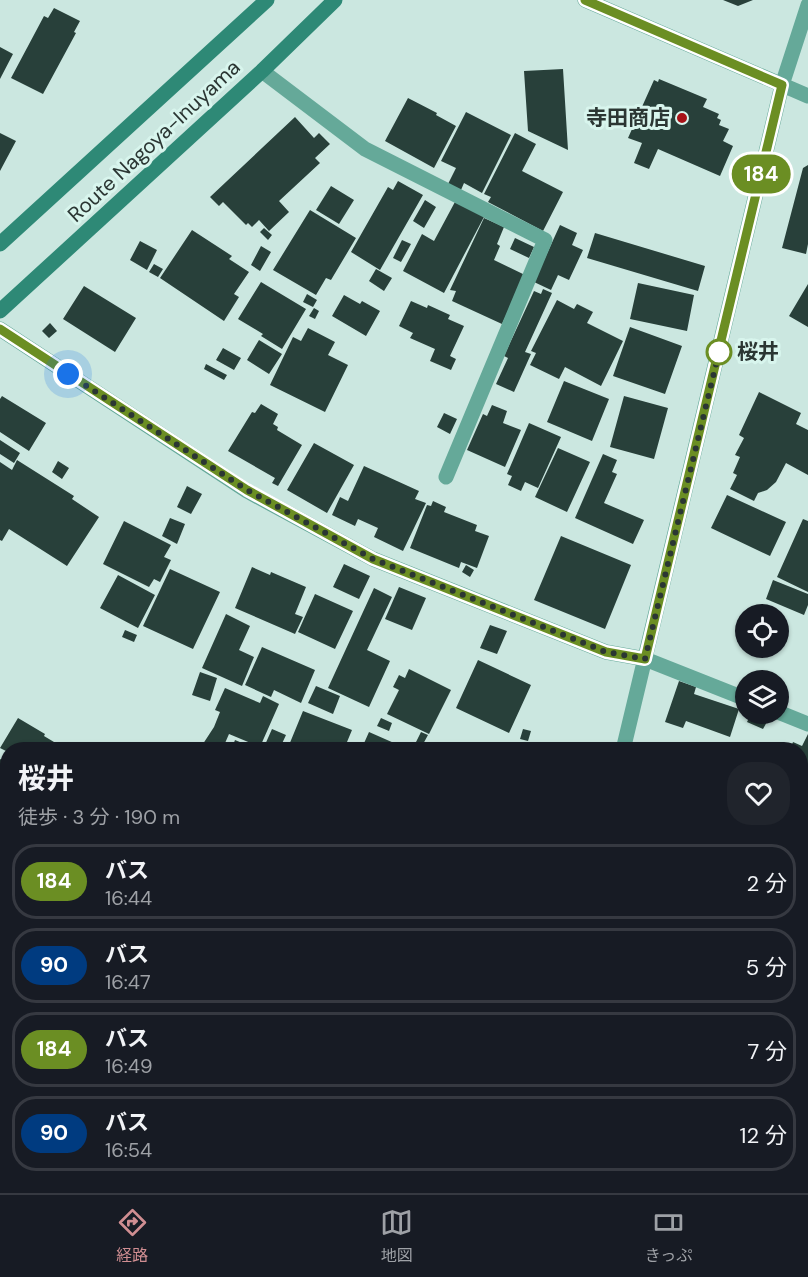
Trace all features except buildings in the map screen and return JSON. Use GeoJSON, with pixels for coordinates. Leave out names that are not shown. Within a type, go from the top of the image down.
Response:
{"type":"FeatureCollection","features":[{"type":"Feature","properties":{"kind":"main road","name":"Route Nagoya-Inuyama"},"geometry":{"type":"LineString","coordinates":[[0,244],[267,0]]}},
{"type":"Feature","properties":{"kind":"main road","name":"Route Nagoya-Inuyama"},"geometry":{"type":"LineString","coordinates":[[0,310],[262,71],[335,0]]}},
{"type":"Feature","properties":{"kind":"street"},"geometry":{"type":"LineString","coordinates":[[585,0],[808,96]]}},
{"type":"Feature","properties":{"kind":"street"},"geometry":{"type":"LineString","coordinates":[[625,742],[782,85],[808,5]]}},
{"type":"Feature","properties":{"kind":"street"},"geometry":{"type":"LineString","coordinates":[[262,71],[365,148],[545,240],[446,477]]}},
{"type":"Feature","properties":{"kind":"street"},"geometry":{"type":"LineString","coordinates":[[0,329],[247,490],[373,559],[606,652],[645,659],[735,695]]}},
{"type":"Feature","properties":{"kind":"street"},"geometry":{"type":"LineString","coordinates":[[789,716],[808,724]]}},
{"type":"Feature","properties":{"kind":"bus line","name":"184"},"geometry":{"type":"LineString","coordinates":[[0,329],[247,490],[373,559],[606,652],[645,659],[782,85],[585,0]]}},
{"type":"Feature","properties":{"kind":"place","name":"寺田商店"},"geometry":{"type":"Point","coordinates":[682,118]}},
{"type":"Feature","properties":{"kind":"place","name":"桜井"},"geometry":{"type":"Point","coordinates":[719,352]}},
{"type":"Feature","properties":{"kind":"route"},"geometry":{"type":"LineString","coordinates":[[68,374],[247,490],[373,559],[606,652],[645,659],[719,352]]}}]}
